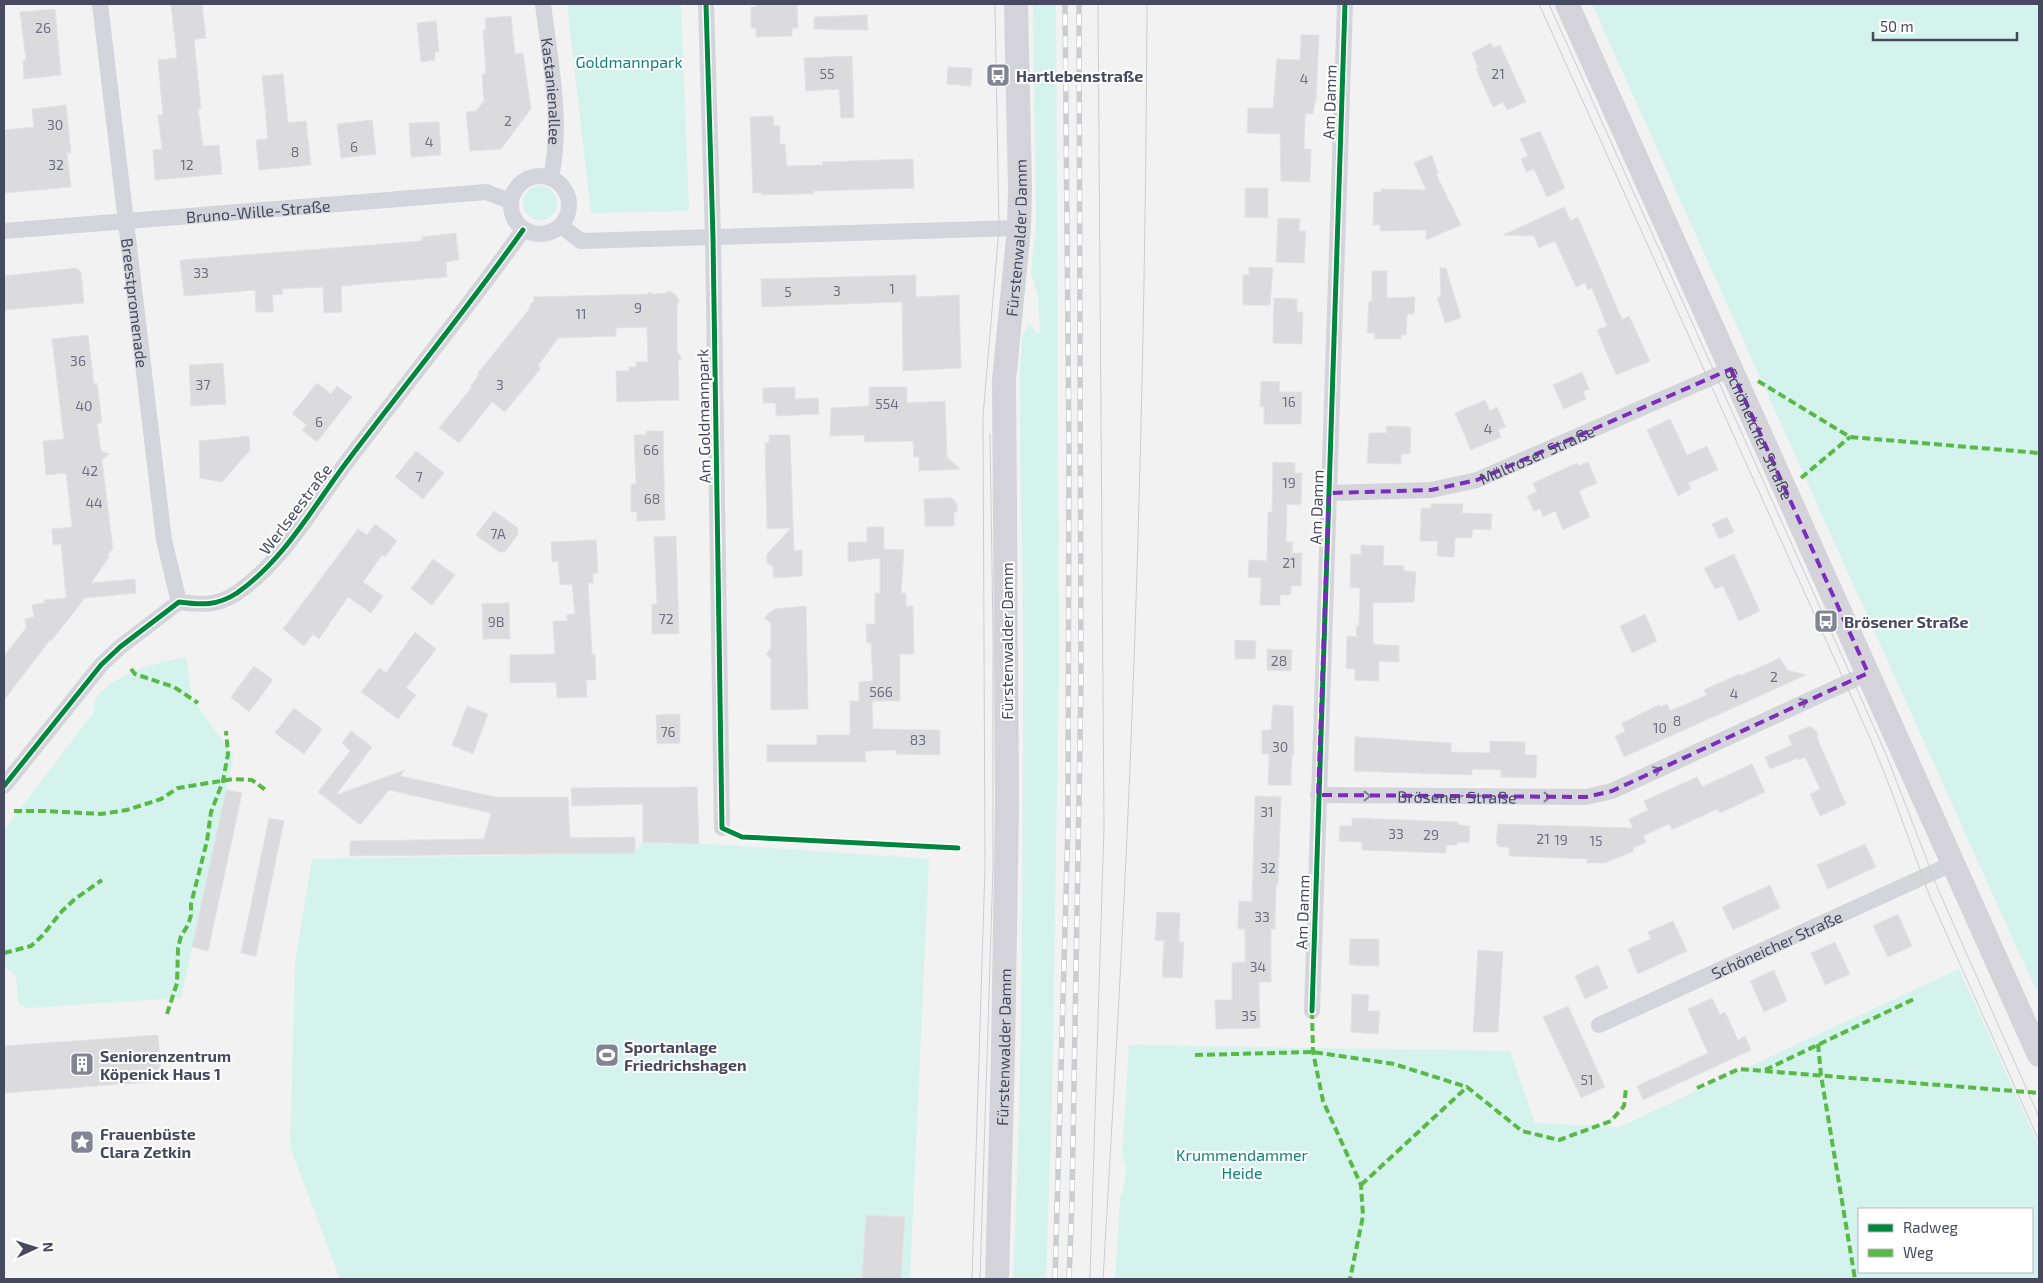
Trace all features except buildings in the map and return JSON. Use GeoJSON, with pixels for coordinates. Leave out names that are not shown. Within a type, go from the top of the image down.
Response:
{"type":"FeatureCollection","features":[{"type":"Feature","properties":{"kind":"main road","name":"Fürstenwalder Damm"},"geometry":{"type":"LineString","coordinates":[[997,1279],[1007,801],[1004,380],[1019,228],[1020,189],[1016,4]]}},
{"type":"Feature","properties":{"kind":"main road","name":"Schöneicher Straße"},"geometry":{"type":"LineString","coordinates":[[1567,4],[2039,1055]]}},
{"type":"Feature","properties":{"kind":"street","name":"Breestpromenade"},"geometry":{"type":"LineString","coordinates":[[100,4],[164,540],[179,602]]}},
{"type":"Feature","properties":{"kind":"street","name":"Kastanienallee"},"geometry":{"type":"LineString","coordinates":[[543,4],[555,100],[556,156],[551,178]]}},
{"type":"Feature","properties":{"kind":"street","name":"Am Goldmannpark"},"geometry":{"type":"LineString","coordinates":[[706,4],[713,237],[722,828]]}},
{"type":"Feature","properties":{"kind":"street","name":"Am Damm"},"geometry":{"type":"LineString","coordinates":[[1312,1011],[1345,4]]}},
{"type":"Feature","properties":{"kind":"street"},"geometry":{"type":"LineString","coordinates":[[538,175],[551,178],[562,186],[569,199],[568,213],[561,226],[549,233],[535,234],[523,230],[512,217],[510,201],[515,189],[525,180],[538,175]]}},
{"type":"Feature","properties":{"kind":"street","name":"Bruno-Wille-Straße"},"geometry":{"type":"LineString","coordinates":[[4,231],[486,192],[510,201]]}},
{"type":"Feature","properties":{"kind":"street"},"geometry":{"type":"LineString","coordinates":[[561,226],[580,241],[1019,228]]}},
{"type":"Feature","properties":{"kind":"street","name":"Werlseestraße"},"geometry":{"type":"LineString","coordinates":[[179,602],[196,604],[218,603],[237,592],[264,570],[295,534],[347,462],[428,358],[523,230]]}},
{"type":"Feature","properties":{"kind":"street","name":"Müllroser Straße"},"geometry":{"type":"LineString","coordinates":[[1329,493],[1431,490],[1477,480],[1731,369]]}},
{"type":"Feature","properties":{"kind":"street"},"geometry":{"type":"LineString","coordinates":[[4,786],[101,665],[179,602]]}},
{"type":"Feature","properties":{"kind":"street","name":"Brösener Straße"},"geometry":{"type":"LineString","coordinates":[[1318,795],[1586,797],[1612,791],[1868,673]]}},
{"type":"Feature","properties":{"kind":"street","name":"Schöneicher Straße"},"geometry":{"type":"LineString","coordinates":[[1599,1025],[1954,863]]}},
{"type":"Feature","properties":{"kind":"highlighted area"},"geometry":{"type":"Polygon","coordinates":[[[1731,369],[1868,673],[1612,791],[1586,797],[1318,795],[1329,493],[1431,490],[1477,480],[1731,369]]]}},
{"type":"Feature","properties":{"kind":"green space","name":"Goldmannpark"},"geometry":{"type":"Polygon","coordinates":[[[567,4],[681,4],[689,211],[591,213],[567,4]]]}},
{"type":"Feature","properties":{"kind":"green space"},"geometry":{"type":"Polygon","coordinates":[[[1033,4],[1056,4],[1059,665],[1052,1100],[1046,1279],[1013,1279],[1021,1041],[1023,644],[1020,369],[1022,338],[1029,323],[1035,331],[1040,333],[1038,297],[1031,273],[1036,224],[1033,4]]]}},
{"type":"Feature","properties":{"kind":"green space"},"geometry":{"type":"Polygon","coordinates":[[[1592,4],[2039,4],[2039,996],[2015,944],[1592,4]]]}},
{"type":"Feature","properties":{"kind":"green space"},"geometry":{"type":"Polygon","coordinates":[[[540,186],[552,191],[557,203],[552,215],[540,220],[528,215],[523,203],[528,191],[540,186]]]}},
{"type":"Feature","properties":{"kind":"green space"},"geometry":{"type":"Polygon","coordinates":[[[186,657],[192,699],[234,756],[181,998],[27,1008],[18,1003],[16,976],[4,967],[4,830],[94,712],[96,700],[103,690],[115,681],[145,667],[186,657]]]}},
{"type":"Feature","properties":{"kind":"green space","name":"Sportanlage Friedrichshagen"},"geometry":{"type":"Polygon","coordinates":[[[643,842],[726,845],[929,859],[910,1279],[340,1279],[290,1147],[295,963],[312,859],[634,853],[643,842]]]}},
{"type":"Feature","properties":{"kind":"green space","name":"Krummendammer Heide"},"geometry":{"type":"Polygon","coordinates":[[[1959,969],[2039,1146],[2039,1279],[1115,1279],[1120,1199],[1124,1187],[1126,1167],[1122,1154],[1129,1045],[1510,1051],[1535,1123],[1619,1127],[1959,969]]]}},
{"type":"Feature","properties":{"kind":"tram line"},"geometry":{"type":"LineString","coordinates":[[972,1279],[985,867],[983,416],[999,229],[995,4]]}},
{"type":"Feature","properties":{"kind":"tram line"},"geometry":{"type":"LineString","coordinates":[[1090,1279],[1104,826],[1098,4]]}},
{"type":"Feature","properties":{"kind":"tram line"},"geometry":{"type":"LineString","coordinates":[[1103,1279],[1123,927],[1135,627],[1144,271],[1147,4]]}},
{"type":"Feature","properties":{"kind":"tram line"},"geometry":{"type":"LineString","coordinates":[[1539,4],[1871,740],[1930,897],[2039,1141]]}},
{"type":"Feature","properties":{"kind":"tram line"},"geometry":{"type":"LineString","coordinates":[[1549,4],[1886,754],[1938,889],[2039,1117]]}},
{"type":"Feature","properties":{"kind":"tram line"},"geometry":{"type":"LineString","coordinates":[[980,1279],[993,867],[993,633],[990,434]]}},
{"type":"Feature","properties":{"kind":"railway"},"geometry":{"type":"LineString","coordinates":[[1055,1279],[1068,824],[1069,446],[1065,4]]}},
{"type":"Feature","properties":{"kind":"railway"},"geometry":{"type":"LineString","coordinates":[[1069,1279],[1081,683],[1079,4]]}},
{"type":"Feature","properties":{"kind":"marked path"},"geometry":{"type":"LineString","coordinates":[[1758,381],[1850,437],[2039,453]]}},
{"type":"Feature","properties":{"kind":"marked path"},"geometry":{"type":"LineString","coordinates":[[1801,478],[1850,437]]}},
{"type":"Feature","properties":{"kind":"marked path"},"geometry":{"type":"LineString","coordinates":[[131,669],[135,674],[174,687],[198,703]]}},
{"type":"Feature","properties":{"kind":"marked path"},"geometry":{"type":"LineString","coordinates":[[167,1014],[177,983],[178,948],[181,936],[188,925],[191,915],[191,904],[207,841],[211,812],[223,781],[228,754],[226,731]]}},
{"type":"Feature","properties":{"kind":"marked path"},"geometry":{"type":"LineString","coordinates":[[14,811],[101,814],[127,810],[161,799],[178,788],[233,779],[252,780],[267,791]]}},
{"type":"Feature","properties":{"kind":"marked path"},"geometry":{"type":"LineString","coordinates":[[4,953],[31,946],[42,936],[62,911],[75,899],[102,880]]}},
{"type":"Feature","properties":{"kind":"marked path"},"geometry":{"type":"LineString","coordinates":[[1765,1070],[1914,999]]}},
{"type":"Feature","properties":{"kind":"marked path"},"geometry":{"type":"LineString","coordinates":[[1312,1011],[1313,1052],[1323,1101],[1361,1185],[1363,1216],[1350,1279]]}},
{"type":"Feature","properties":{"kind":"marked path"},"geometry":{"type":"LineString","coordinates":[[1818,1044],[1821,1075],[1855,1279]]}},
{"type":"Feature","properties":{"kind":"marked path"},"geometry":{"type":"LineString","coordinates":[[1195,1055],[1313,1052],[1394,1064],[1467,1087]]}},
{"type":"Feature","properties":{"kind":"marked path"},"geometry":{"type":"LineString","coordinates":[[1697,1088],[1739,1069],[2039,1093]]}},
{"type":"Feature","properties":{"kind":"marked path"},"geometry":{"type":"LineString","coordinates":[[1361,1185],[1467,1087],[1522,1131],[1559,1140],[1611,1121],[1624,1106],[1626,1088]]}},
{"type":"Feature","properties":{"kind":"cycle path"},"geometry":{"type":"LineString","coordinates":[[706,4],[713,237],[722,828],[742,837],[958,848]]}},
{"type":"Feature","properties":{"kind":"cycle path"},"geometry":{"type":"LineString","coordinates":[[1312,1011],[1345,4]]}},
{"type":"Feature","properties":{"kind":"cycle path"},"geometry":{"type":"LineString","coordinates":[[4,786],[101,665],[120,647],[179,602],[209,604],[223,600],[237,593],[269,565],[297,532],[346,463],[523,230]]}},
{"type":"Feature","properties":{"kind":"place","name":"Hartlebenstraße"},"geometry":{"type":"Point","coordinates":[998,75]}},
{"type":"Feature","properties":{"kind":"place","name":"Brösener Straße"},"geometry":{"type":"Point","coordinates":[1826,621]}},
{"type":"Feature","properties":{"kind":"place","name":"Sportanlage Friedrichshagen"},"geometry":{"type":"Point","coordinates":[607,1055]}},
{"type":"Feature","properties":{"kind":"place","name":"Seniorenzentrum Köpenick Haus 1"},"geometry":{"type":"Point","coordinates":[82,1064]}},
{"type":"Feature","properties":{"kind":"place","name":"Frauenbüste Clara Zetkin"},"geometry":{"type":"Point","coordinates":[82,1142]}}]}
